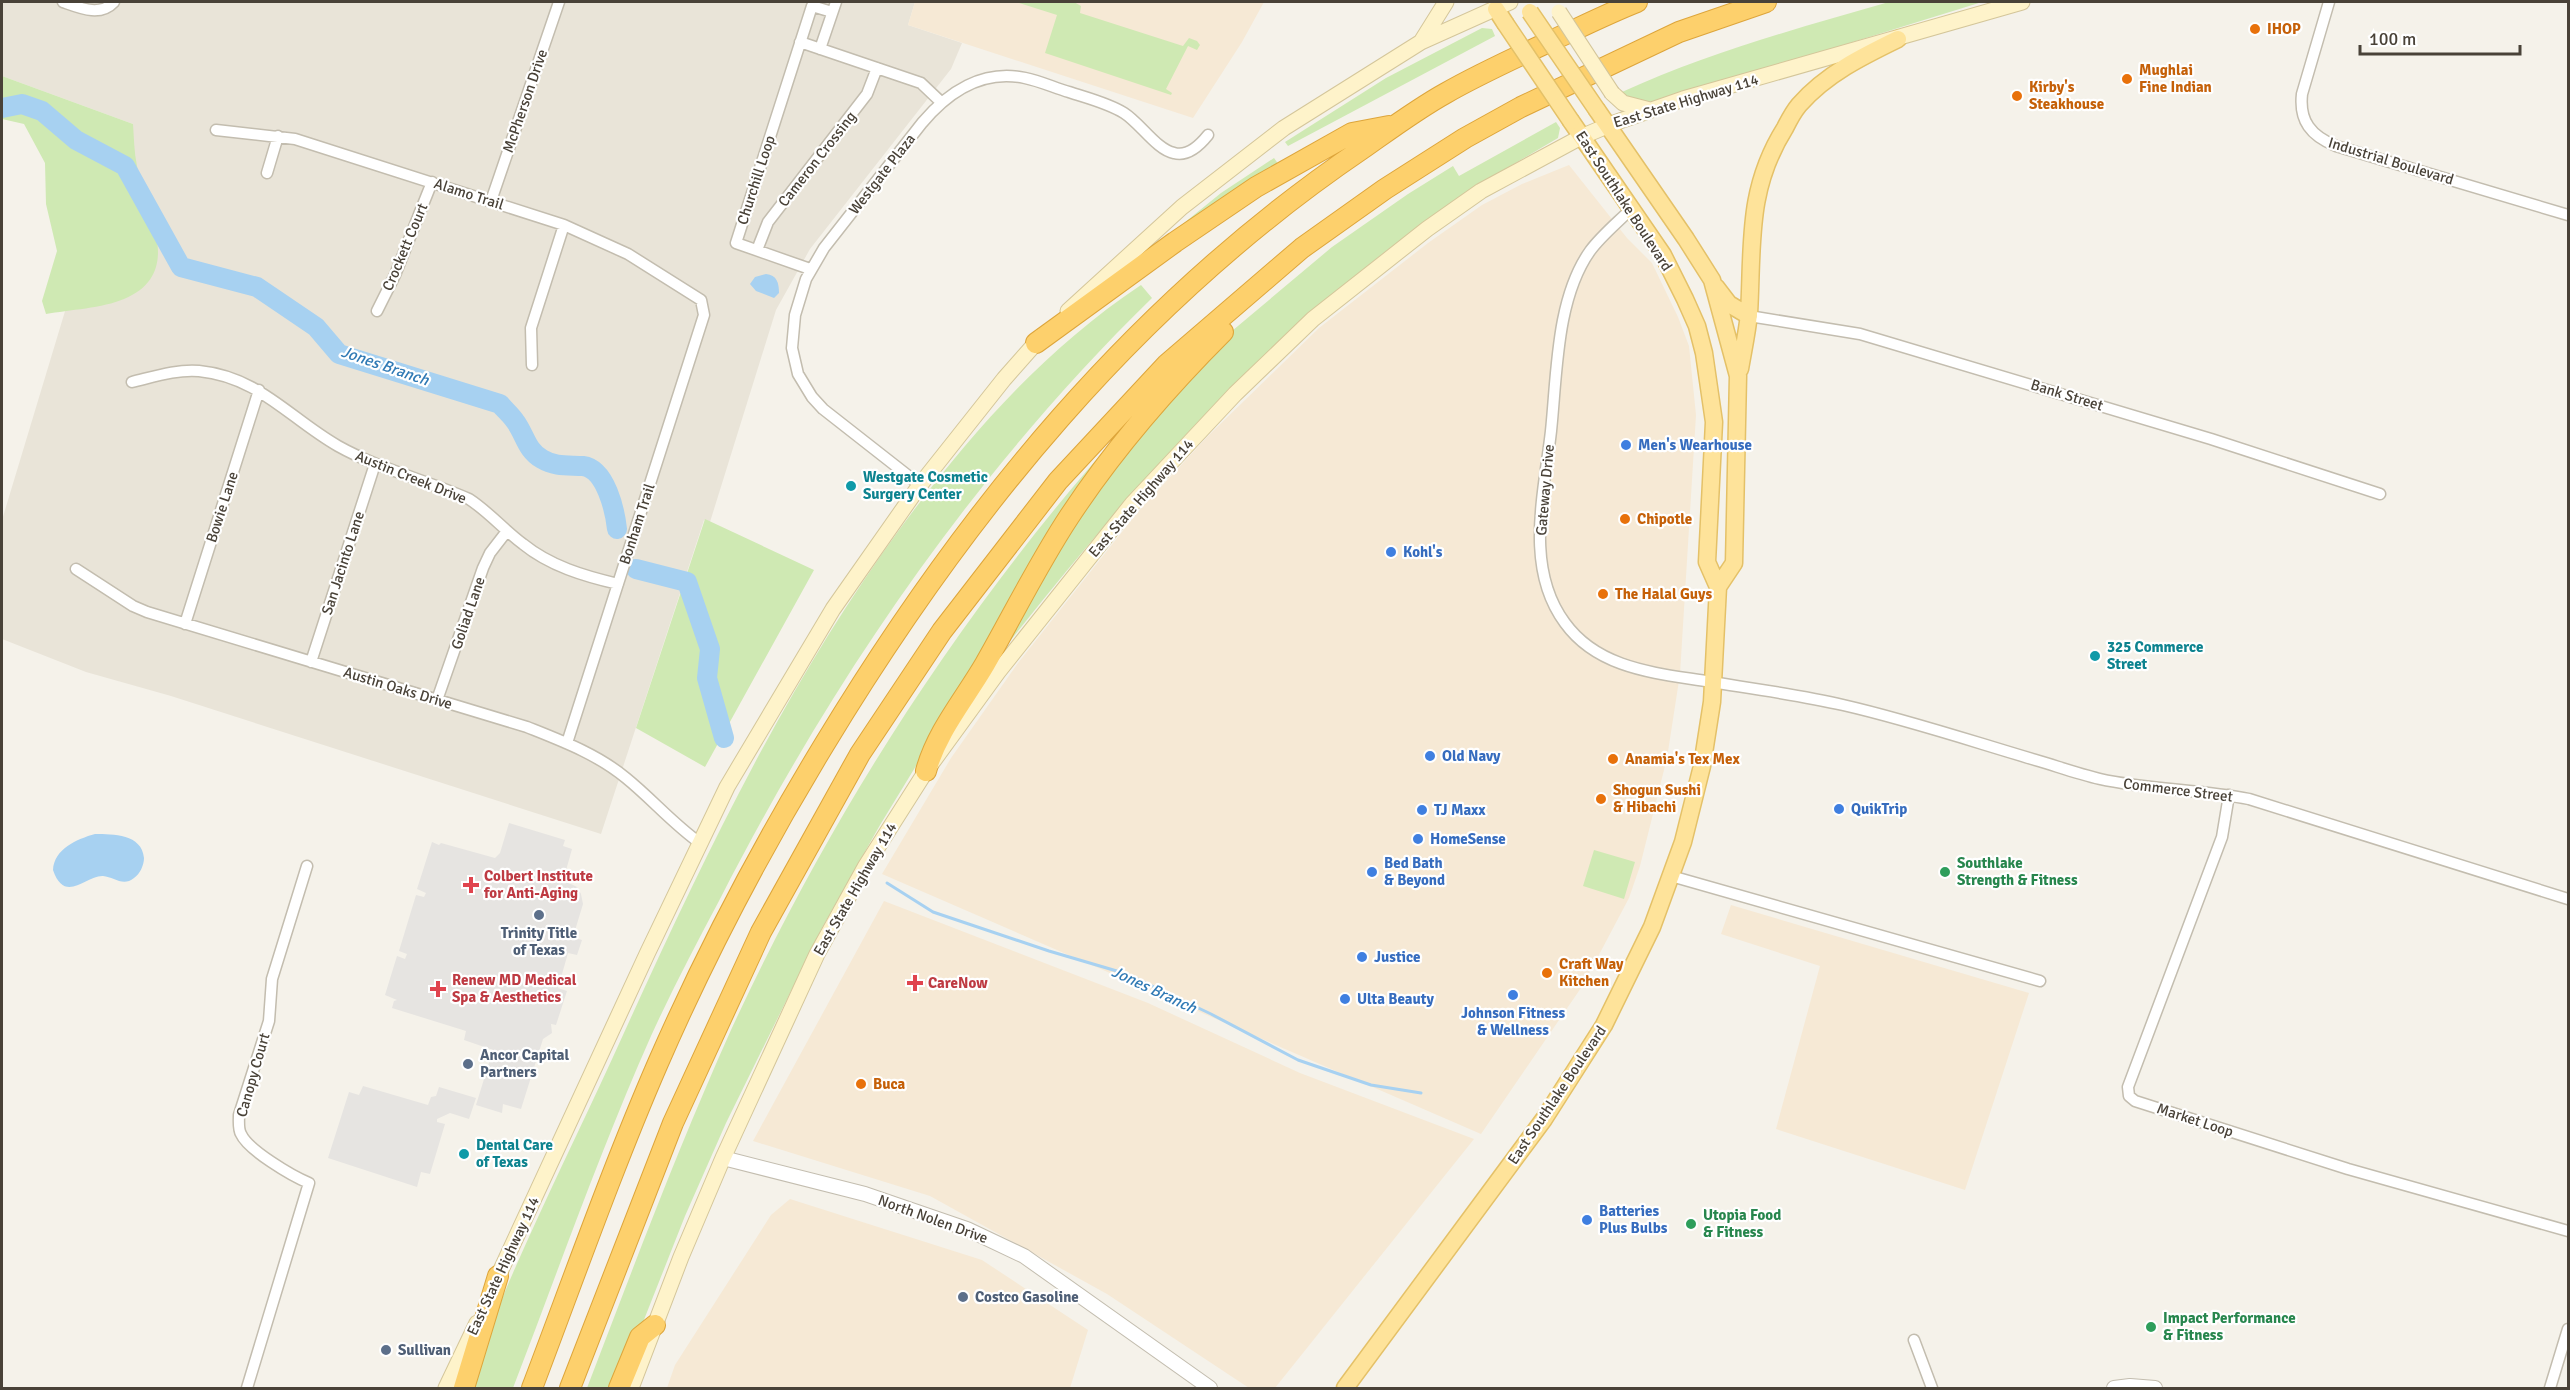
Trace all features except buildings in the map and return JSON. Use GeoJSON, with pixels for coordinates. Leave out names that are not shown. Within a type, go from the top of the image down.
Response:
{"type":"FeatureCollection","features":[{"type":"Feature","properties":{"kind":"highway"},"geometry":{"type":"LineString","coordinates":[[532,1389],[659,1060],[747,878],[859,689],[926,586],[1033,448],[1072,403],[1179,296],[1264,220],[1314,181],[1443,94],[1492,68],[1637,2]]}},
{"type":"Feature","properties":{"kind":"highway"},"geometry":{"type":"LineString","coordinates":[[570,1389],[673,1123],[761,932],[860,754],[942,631],[1058,481],[1167,364],[1302,248],[1362,204],[1465,138],[1521,107],[1679,32],[1766,2]]}},
{"type":"Feature","properties":{"kind":"highway"},"geometry":{"type":"LineString","coordinates":[[1036,343],[1175,242],[1256,188],[1352,133],[1397,124]]}},
{"type":"Feature","properties":{"kind":"highway"},"geometry":{"type":"LineString","coordinates":[[926,771],[933,747],[984,666],[1041,563],[1069,517],[1104,468],[1172,383],[1233,322],[1293,269],[1349,225],[1362,204]]}},
{"type":"Feature","properties":{"kind":"highway"},"geometry":{"type":"LineString","coordinates":[[464,1389],[498,1276]]}},
{"type":"Feature","properties":{"kind":"highway"},"geometry":{"type":"LineString","coordinates":[[619,1389],[640,1337],[655,1325]]}},
{"type":"Feature","properties":{"kind":"main road"},"geometry":{"type":"LineString","coordinates":[[1421,42],[1446,2]]}},
{"type":"Feature","properties":{"kind":"main road","name":"East State Highway 114"},"geometry":{"type":"LineString","coordinates":[[631,1389],[723,1158],[817,954],[865,867],[926,771],[999,672],[1132,504],[1264,366],[1313,319],[1427,229],[1481,191],[1581,137],[1650,110],[2022,2]]}},
{"type":"Feature","properties":{"kind":"main road","name":"East Southlake Boulevard"},"geometry":{"type":"LineString","coordinates":[[1527,7],[1606,126],[1686,238],[1712,280],[1738,376],[1734,563],[1718,587]]}},
{"type":"Feature","properties":{"kind":"main road"},"geometry":{"type":"LineString","coordinates":[[1559,7],[1612,93],[1623,103],[1650,110]]}},
{"type":"Feature","properties":{"kind":"main road","name":"East State Highway 114"},"geometry":{"type":"LineString","coordinates":[[446,1389],[727,787],[833,609],[920,485],[1004,379],[1036,343],[1114,267],[1182,207],[1284,128],[1421,42],[1501,9]]}},
{"type":"Feature","properties":{"kind":"main road","name":"East Southlake Boulevard"},"geometry":{"type":"LineString","coordinates":[[1345,1389],[1544,1119],[1617,1002],[1652,927],[1683,842],[1702,766],[1713,682],[1718,587],[1707,562],[1714,422],[1704,353],[1697,326],[1663,255],[1581,137],[1501,9]]}},
{"type":"Feature","properties":{"kind":"main road"},"geometry":{"type":"LineString","coordinates":[[1738,376],[1749,316],[1750,252],[1756,193],[1772,149],[1798,106],[1816,89],[1852,62],[1898,39]]}},
{"type":"Feature","properties":{"kind":"main road"},"geometry":{"type":"LineString","coordinates":[[1712,280],[1723,298],[1749,316]]}},
{"type":"Feature","properties":{"kind":"street"},"geometry":{"type":"LineString","coordinates":[[63,2],[94,11],[111,4]]}},
{"type":"Feature","properties":{"kind":"street","name":"McPherson Drive"},"geometry":{"type":"LineString","coordinates":[[491,201],[559,2]]}},
{"type":"Feature","properties":{"kind":"street","name":"Industrial Boulevard"},"geometry":{"type":"LineString","coordinates":[[2329,2],[2302,94],[2301,109],[2306,123],[2314,133],[2324,141],[2336,146],[2568,215]]}},
{"type":"Feature","properties":{"kind":"street","name":"Churchill Loop"},"geometry":{"type":"LineString","coordinates":[[810,269],[736,243],[812,6],[834,7]]}},
{"type":"Feature","properties":{"kind":"street"},"geometry":{"type":"LineString","coordinates":[[820,49],[834,7]]}},
{"type":"Feature","properties":{"kind":"street"},"geometry":{"type":"LineString","coordinates":[[800,42],[921,83],[941,102]]}},
{"type":"Feature","properties":{"kind":"street","name":"Cameron Crossing"},"geometry":{"type":"LineString","coordinates":[[757,250],[768,222],[867,94],[877,68]]}},
{"type":"Feature","properties":{"kind":"street","name":"Westgate Plaza"},"geometry":{"type":"LineString","coordinates":[[920,485],[823,409],[812,397],[798,374],[792,348],[793,331],[810,269],[837,231],[941,102],[973,82],[1001,77],[1019,77],[1117,109],[1172,153],[1189,152],[1208,135]]}},
{"type":"Feature","properties":{"kind":"street","name":"Alamo Trail"},"geometry":{"type":"LineString","coordinates":[[216,130],[295,139],[564,225],[628,254],[686,288],[702,300],[703,304]]}},
{"type":"Feature","properties":{"kind":"street"},"geometry":{"type":"LineString","coordinates":[[267,173],[278,136]]}},
{"type":"Feature","properties":{"kind":"street","name":"Crockett Court"},"geometry":{"type":"LineString","coordinates":[[377,311],[395,275],[432,182]]}},
{"type":"Feature","properties":{"kind":"street","name":"Gateway Drive"},"geometry":{"type":"LineString","coordinates":[[1630,210],[1590,251],[1580,268],[1567,303],[1541,514],[1542,574],[1548,592],[1564,622],[1577,638],[1591,649],[1608,659],[1646,672],[1713,682]]}},
{"type":"Feature","properties":{"kind":"street"},"geometry":{"type":"LineString","coordinates":[[532,365],[531,328],[564,225]]}},
{"type":"Feature","properties":{"kind":"street","name":"Bonham Trail"},"geometry":{"type":"LineString","coordinates":[[567,743],[704,315],[703,304]]}},
{"type":"Feature","properties":{"kind":"street","name":"Bank Street"},"geometry":{"type":"LineString","coordinates":[[1749,316],[1860,334],[2204,437],[2380,494]]}},
{"type":"Feature","properties":{"kind":"street","name":"Austin Creek Drive"},"geometry":{"type":"LineString","coordinates":[[132,381],[180,372],[199,371],[240,380],[260,390],[337,446],[375,464],[469,499],[507,531],[546,559],[574,572],[618,584]]}},
{"type":"Feature","properties":{"kind":"street","name":"Bowie Lane"},"geometry":{"type":"LineString","coordinates":[[185,624],[260,390]]}},
{"type":"Feature","properties":{"kind":"street","name":"San Jacinto Lane"},"geometry":{"type":"LineString","coordinates":[[311,662],[375,464]]}},
{"type":"Feature","properties":{"kind":"street","name":"Goliad Lane"},"geometry":{"type":"LineString","coordinates":[[437,700],[483,568],[490,552],[507,531]]}},
{"type":"Feature","properties":{"kind":"street","name":"Austin Oaks Drive"},"geometry":{"type":"LineString","coordinates":[[76,569],[132,606],[527,727],[567,743],[600,760],[625,777],[686,834],[700,843]]}},
{"type":"Feature","properties":{"kind":"street","name":"Commerce Street"},"geometry":{"type":"LineString","coordinates":[[1713,682],[1842,705],[2096,778],[2160,790],[2229,795],[2339,826],[2568,899]]}},
{"type":"Feature","properties":{"kind":"street","name":"Market Loop"},"geometry":{"type":"LineString","coordinates":[[2229,795],[2223,837],[2128,1087],[2129,1096],[2135,1101],[2349,1169],[2568,1231]]}},
{"type":"Feature","properties":{"kind":"street","name":"Canopy Court"},"geometry":{"type":"LineString","coordinates":[[247,1389],[309,1183],[298,1179],[247,1143],[239,1132],[239,1115],[269,1021],[272,979],[307,866]]}},
{"type":"Feature","properties":{"kind":"street"},"geometry":{"type":"LineString","coordinates":[[1671,876],[2040,981]]}},
{"type":"Feature","properties":{"kind":"street","name":"North Nolen Drive"},"geometry":{"type":"LineString","coordinates":[[723,1158],[865,1194],[967,1229],[1024,1256],[1210,1389]]}},
{"type":"Feature","properties":{"kind":"street"},"geometry":{"type":"LineString","coordinates":[[2550,1389],[2568,1329]]}},
{"type":"Feature","properties":{"kind":"street"},"geometry":{"type":"LineString","coordinates":[[1914,1340],[1932,1389]]}},
{"type":"Feature","properties":{"kind":"street"},"geometry":{"type":"LineString","coordinates":[[2114,1389],[2130,1386],[2155,1389]]}},
{"type":"Feature","properties":{"kind":"shaded area"},"geometry":{"type":"Polygon","coordinates":[[[2,2],[915,2],[908,25],[962,43],[951,69],[810,249],[776,310],[710,522],[704,520],[601,834],[171,696],[86,672],[2,639],[2,520],[69,298],[133,124],[2,76],[2,2]]]}},
{"type":"Feature","properties":{"kind":"shaded area"},"geometry":{"type":"Polygon","coordinates":[[[915,2],[1264,2],[1242,42],[1193,118],[908,25],[915,2]]]}},
{"type":"Feature","properties":{"kind":"shaded area"},"geometry":{"type":"Polygon","coordinates":[[[1569,165],[1627,238],[1652,263],[1689,346],[1696,415],[1680,674],[1667,758],[1640,866],[1629,898],[1583,985],[1481,1134],[882,874],[951,758],[1018,663],[1137,513],[1207,437],[1319,328],[1428,243],[1482,205],[1522,184],[1569,165]]]}},
{"type":"Feature","properties":{"kind":"shaded area"},"geometry":{"type":"Polygon","coordinates":[[[509,823],[565,840],[563,846],[572,849],[565,874],[558,872],[556,874],[577,887],[583,904],[573,937],[582,940],[577,955],[568,953],[558,988],[567,991],[556,1025],[547,1023],[551,1024],[552,1033],[543,1039],[521,1109],[503,1104],[502,1113],[476,1105],[493,1050],[464,1040],[466,1031],[392,1008],[394,1001],[397,1000],[385,995],[397,956],[405,959],[407,954],[399,951],[416,895],[424,897],[426,893],[417,889],[432,842],[495,858],[500,853],[509,823]]]}},
{"type":"Feature","properties":{"kind":"shaded area"},"geometry":{"type":"Polygon","coordinates":[[[884,901],[1148,1003],[1300,1073],[1474,1139],[1275,1388],[1249,1388],[1107,1294],[930,1196],[753,1141],[884,901]]]}},
{"type":"Feature","properties":{"kind":"shaded area"},"geometry":{"type":"Polygon","coordinates":[[[1731,905],[2029,993],[1965,1190],[1776,1129],[1820,966],[1721,934],[1731,905]]]}},
{"type":"Feature","properties":{"kind":"shaded area"},"geometry":{"type":"Polygon","coordinates":[[[363,1086],[428,1105],[431,1097],[436,1096],[439,1087],[476,1098],[469,1119],[450,1113],[437,1119],[437,1122],[445,1124],[430,1174],[421,1172],[417,1187],[328,1158],[349,1092],[359,1095],[363,1086]]]}},
{"type":"Feature","properties":{"kind":"shaded area"},"geometry":{"type":"Polygon","coordinates":[[[790,1199],[982,1260],[1088,1330],[1070,1388],[667,1388],[675,1365],[771,1215],[790,1199]]]}},
{"type":"Feature","properties":{"kind":"green space"},"geometry":{"type":"Polygon","coordinates":[[[1016,2],[1074,2],[1081,6],[1080,13],[1183,46],[1189,38],[1200,45],[1197,50],[1188,46],[1166,89],[1172,93],[1171,95],[1045,53],[1057,15],[1016,2]]]}},
{"type":"Feature","properties":{"kind":"green space"},"geometry":{"type":"Polygon","coordinates":[[[1889,2],[1982,2],[1669,99],[1637,101],[1622,92],[1720,53],[1889,2]]]}},
{"type":"Feature","properties":{"kind":"green space"},"geometry":{"type":"Polygon","coordinates":[[[1482,28],[1492,29],[1495,36],[1288,146],[1285,142],[1386,78],[1482,28]]]}},
{"type":"Feature","properties":{"kind":"green space"},"geometry":{"type":"Polygon","coordinates":[[[2,76],[133,124],[137,166],[157,240],[158,258],[153,274],[143,288],[116,302],[46,314],[42,301],[57,251],[46,204],[45,163],[24,124],[2,119],[2,76]]]}},
{"type":"Feature","properties":{"kind":"green space"},"geometry":{"type":"Polygon","coordinates":[[[1556,122],[1560,128],[1558,138],[1480,185],[1406,236],[1349,280],[1295,327],[1243,376],[1144,480],[1007,645],[1003,643],[1048,562],[1111,470],[1232,331],[1332,247],[1408,194],[1453,166],[1459,176],[1556,122]]]}},
{"type":"Feature","properties":{"kind":"green space"},"geometry":{"type":"Polygon","coordinates":[[[1274,158],[1279,165],[1163,240],[1221,193],[1274,158]]]}},
{"type":"Feature","properties":{"kind":"green space"},"geometry":{"type":"Polygon","coordinates":[[[1141,285],[1152,298],[1025,434],[967,506],[859,658],[810,736],[711,916],[651,1036],[597,1167],[513,1388],[467,1388],[536,1221],[709,851],[780,718],[818,653],[858,589],[902,526],[982,426],[1041,365],[1106,310],[1141,285]]]}},
{"type":"Feature","properties":{"kind":"green space"},"geometry":{"type":"Polygon","coordinates":[[[1117,436],[880,825],[823,926],[726,1123],[685,1216],[617,1388],[587,1388],[656,1208],[711,1074],[770,950],[811,871],[855,794],[952,645],[1059,504],[1117,436]]]}},
{"type":"Feature","properties":{"kind":"green space"},"geometry":{"type":"Polygon","coordinates":[[[705,519],[814,570],[705,767],[636,728],[705,519]]]}},
{"type":"Feature","properties":{"kind":"green space"},"geometry":{"type":"Polygon","coordinates":[[[1594,850],[1635,862],[1624,899],[1583,886],[1594,850]]]}},
{"type":"Feature","properties":{"kind":"water"},"geometry":{"type":"Polygon","coordinates":[[[766,274],[773,276],[778,283],[779,293],[774,298],[756,291],[750,284],[755,277],[766,274]]]}},
{"type":"Feature","properties":{"kind":"water"},"geometry":{"type":"Polygon","coordinates":[[[95,834],[125,837],[138,844],[144,858],[140,872],[126,882],[103,876],[76,886],[63,886],[53,870],[57,856],[74,842],[95,834]]]}},
{"type":"Feature","properties":{"kind":"waterway","name":"Jones Branch"},"geometry":{"type":"LineString","coordinates":[[2,108],[22,104],[42,111],[76,140],[125,166],[181,267],[257,287],[316,327],[339,354],[500,404],[515,421],[532,451],[542,459],[562,465],[583,466],[598,475],[608,492],[617,529]]}},
{"type":"Feature","properties":{"kind":"waterway","name":"Jones Branch"},"geometry":{"type":"LineString","coordinates":[[636,569],[687,582],[710,649],[707,678],[724,738]]}},
{"type":"Feature","properties":{"kind":"waterway","name":"Jones Branch"},"geometry":{"type":"LineString","coordinates":[[887,883],[933,912],[1049,951],[1127,974],[1211,1014],[1298,1060],[1371,1085],[1421,1093]]}},
{"type":"Feature","properties":{"kind":"place","name":"IHOP"},"geometry":{"type":"Point","coordinates":[2255,29]}},
{"type":"Feature","properties":{"kind":"place","name":"Mughlai Fine Indian"},"geometry":{"type":"Point","coordinates":[2127,79]}},
{"type":"Feature","properties":{"kind":"place","name":"Kirby's Steakhouse"},"geometry":{"type":"Point","coordinates":[2017,96]}},
{"type":"Feature","properties":{"kind":"place","name":"Men's Wearhouse"},"geometry":{"type":"Point","coordinates":[1626,445]}},
{"type":"Feature","properties":{"kind":"place","name":"Westgate Cosmetic Surgery Center"},"geometry":{"type":"Point","coordinates":[851,486]}},
{"type":"Feature","properties":{"kind":"place","name":"Chipotle"},"geometry":{"type":"Point","coordinates":[1625,519]}},
{"type":"Feature","properties":{"kind":"place","name":"Kohl's"},"geometry":{"type":"Point","coordinates":[1391,552]}},
{"type":"Feature","properties":{"kind":"place","name":"The Halal Guys"},"geometry":{"type":"Point","coordinates":[1603,594]}},
{"type":"Feature","properties":{"kind":"place","name":"325 Commerce Street"},"geometry":{"type":"Point","coordinates":[2095,656]}},
{"type":"Feature","properties":{"kind":"place","name":"Old Navy"},"geometry":{"type":"Point","coordinates":[1430,756]}},
{"type":"Feature","properties":{"kind":"place","name":"Anamia's Tex Mex"},"geometry":{"type":"Point","coordinates":[1613,759]}},
{"type":"Feature","properties":{"kind":"place","name":"Shogun Sushi & Hibachi"},"geometry":{"type":"Point","coordinates":[1601,799]}},
{"type":"Feature","properties":{"kind":"place","name":"QuikTrip"},"geometry":{"type":"Point","coordinates":[1839,809]}},
{"type":"Feature","properties":{"kind":"place","name":"TJ Maxx"},"geometry":{"type":"Point","coordinates":[1422,810]}},
{"type":"Feature","properties":{"kind":"place","name":"HomeSense"},"geometry":{"type":"Point","coordinates":[1418,839]}},
{"type":"Feature","properties":{"kind":"place","name":"Bed Bath & Beyond"},"geometry":{"type":"Point","coordinates":[1372,872]}},
{"type":"Feature","properties":{"kind":"place","name":"Southlake Strength & Fitness"},"geometry":{"type":"Point","coordinates":[1945,872]}},
{"type":"Feature","properties":{"kind":"place","name":"Colbert Institute for Anti-Aging"},"geometry":{"type":"Point","coordinates":[471,885]}},
{"type":"Feature","properties":{"kind":"place","name":"Trinity Title of Texas"},"geometry":{"type":"Point","coordinates":[539,915]}},
{"type":"Feature","properties":{"kind":"place","name":"Justice"},"geometry":{"type":"Point","coordinates":[1362,957]}},
{"type":"Feature","properties":{"kind":"place","name":"Craft Way Kitchen"},"geometry":{"type":"Point","coordinates":[1547,973]}},
{"type":"Feature","properties":{"kind":"place","name":"CareNow"},"geometry":{"type":"Point","coordinates":[915,983]}},
{"type":"Feature","properties":{"kind":"place","name":"Renew MD Medical Spa & Aesthetics"},"geometry":{"type":"Point","coordinates":[438,989]}},
{"type":"Feature","properties":{"kind":"place","name":"Johnson Fitness & Wellness"},"geometry":{"type":"Point","coordinates":[1513,995]}},
{"type":"Feature","properties":{"kind":"place","name":"Ulta Beauty"},"geometry":{"type":"Point","coordinates":[1345,999]}},
{"type":"Feature","properties":{"kind":"place","name":"Ancor Capital Partners"},"geometry":{"type":"Point","coordinates":[468,1064]}},
{"type":"Feature","properties":{"kind":"place","name":"Buca"},"geometry":{"type":"Point","coordinates":[861,1084]}},
{"type":"Feature","properties":{"kind":"place","name":"Dental Care of Texas"},"geometry":{"type":"Point","coordinates":[464,1154]}},
{"type":"Feature","properties":{"kind":"place","name":"Batteries Plus Bulbs"},"geometry":{"type":"Point","coordinates":[1587,1220]}},
{"type":"Feature","properties":{"kind":"place","name":"Utopia Food & Fitness"},"geometry":{"type":"Point","coordinates":[1691,1224]}},
{"type":"Feature","properties":{"kind":"place","name":"Costco Gasoline"},"geometry":{"type":"Point","coordinates":[963,1297]}},
{"type":"Feature","properties":{"kind":"place","name":"Impact Performance & Fitness"},"geometry":{"type":"Point","coordinates":[2151,1327]}},
{"type":"Feature","properties":{"kind":"place","name":"Sullivan"},"geometry":{"type":"Point","coordinates":[386,1350]}}]}
